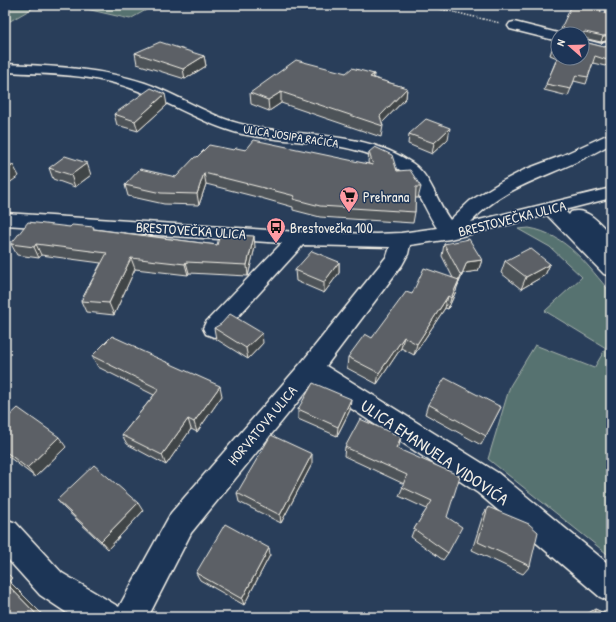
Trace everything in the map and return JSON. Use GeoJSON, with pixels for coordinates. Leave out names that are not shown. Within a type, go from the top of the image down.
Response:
{"type":"FeatureCollection","features":[{"type":"Feature","properties":{"kind":"street"},"geometry":{"type":"LineString","coordinates":[[514,26],[550,35]]}},
{"type":"Feature","properties":{"kind":"street"},"geometry":{"type":"LineString","coordinates":[[590,45],[602,48],[611,45]]}},
{"type":"Feature","properties":{"kind":"street","name":"ULICA JOSIPA RAČIĆA"},"geometry":{"type":"LineString","coordinates":[[5,68],[64,71],[112,79],[140,86],[183,104],[197,112],[242,128],[281,136],[345,144],[383,155],[406,167],[419,180],[441,221],[450,233]]}},
{"type":"Feature","properties":{"kind":"street"},"geometry":{"type":"LineString","coordinates":[[450,233],[477,204],[496,190],[567,160],[611,138]]}},
{"type":"Feature","properties":{"kind":"street"},"geometry":{"type":"LineString","coordinates":[[606,194],[600,210],[604,220],[611,229]]}},
{"type":"Feature","properties":{"kind":"street","name":"BRESTOVEČKA ULICA"},"geometry":{"type":"LineString","coordinates":[[5,219],[298,238],[376,241],[401,240],[450,233],[556,208],[606,194]]}},
{"type":"Feature","properties":{"kind":"street"},"geometry":{"type":"LineString","coordinates":[[556,208],[582,219],[611,246]]}},
{"type":"Feature","properties":{"kind":"street"},"geometry":{"type":"LineString","coordinates":[[556,208],[611,269]]}},
{"type":"Feature","properties":{"kind":"street"},"geometry":{"type":"LineString","coordinates":[[214,328],[298,238]]}},
{"type":"Feature","properties":{"kind":"street","name":"HORVATOVA ULICA"},"geometry":{"type":"LineString","coordinates":[[131,617],[181,523],[310,369],[395,260],[401,240]]}},
{"type":"Feature","properties":{"kind":"street","name":"ULICA EMANUELA VIDOVIĆA"},"geometry":{"type":"LineString","coordinates":[[310,369],[488,484],[611,586]]}},
{"type":"Feature","properties":{"kind":"street"},"geometry":{"type":"LineString","coordinates":[[5,534],[51,584],[87,607],[107,617]]}},
{"type":"Feature","properties":{"kind":"path"},"geometry":{"type":"LineString","coordinates":[[424,5],[514,26]]}},
{"type":"Feature","properties":{"kind":"green space"},"geometry":{"type":"Polygon","coordinates":[[[5,5],[51,5],[33,8],[5,24],[5,5]]]}},
{"type":"Feature","properties":{"kind":"green space"},"geometry":{"type":"Polygon","coordinates":[[[69,5],[155,5],[130,19],[69,5]]]}},
{"type":"Feature","properties":{"kind":"green space"},"geometry":{"type":"Polygon","coordinates":[[[529,228],[542,231],[565,244],[585,262],[611,293],[611,557],[488,459],[510,386],[535,345],[594,368],[606,348],[545,311],[582,277],[550,247],[518,229],[529,228]]]}},
{"type":"Feature","properties":{"kind":"building"},"geometry":{"type":"Polygon","coordinates":[[[572,5],[603,5],[600,12],[611,14],[611,35],[603,36],[590,33],[590,26],[562,26],[572,5]]]}},
{"type":"Feature","properties":{"kind":"building"},"geometry":{"type":"Polygon","coordinates":[[[160,42],[204,56],[183,69],[135,53],[160,42]]]}},
{"type":"Feature","properties":{"kind":"building"},"geometry":{"type":"Polygon","coordinates":[[[590,44],[604,47],[611,45],[611,59],[607,60],[595,56],[588,77],[576,75],[571,89],[546,84],[554,66],[590,66],[590,44]]]}},
{"type":"Feature","properties":{"kind":"building"},"geometry":{"type":"Polygon","coordinates":[[[296,60],[346,73],[352,68],[374,74],[370,77],[407,88],[380,116],[383,126],[281,92],[268,100],[250,93],[296,60]]]}},
{"type":"Feature","properties":{"kind":"building"},"geometry":{"type":"Polygon","coordinates":[[[151,88],[165,94],[135,121],[114,114],[151,88]]]}},
{"type":"Feature","properties":{"kind":"building"},"geometry":{"type":"Polygon","coordinates":[[[426,119],[450,128],[434,143],[409,134],[426,119]]]}},
{"type":"Feature","properties":{"kind":"building"},"geometry":{"type":"Polygon","coordinates":[[[254,140],[373,165],[369,152],[375,147],[392,155],[397,171],[410,170],[421,187],[416,187],[415,212],[320,206],[293,199],[295,196],[204,173],[197,194],[161,193],[125,185],[140,169],[176,177],[209,145],[234,150],[236,148],[246,150],[254,140]]]}},
{"type":"Feature","properties":{"kind":"building"},"geometry":{"type":"Polygon","coordinates":[[[65,156],[87,163],[71,175],[49,168],[65,156]]]}},
{"type":"Feature","properties":{"kind":"building"},"geometry":{"type":"Polygon","coordinates":[[[5,162],[13,165],[5,171],[5,162]]]}},
{"type":"Feature","properties":{"kind":"building"},"geometry":{"type":"Polygon","coordinates":[[[28,222],[70,227],[72,225],[94,227],[93,229],[217,245],[220,234],[254,236],[247,265],[186,262],[185,264],[131,258],[109,303],[81,301],[107,253],[36,244],[34,247],[11,244],[28,222]]]}},
{"type":"Feature","properties":{"kind":"building"},"geometry":{"type":"Polygon","coordinates":[[[469,239],[482,260],[467,262],[461,276],[444,244],[469,239]]]}},
{"type":"Feature","properties":{"kind":"building"},"geometry":{"type":"Polygon","coordinates":[[[530,248],[550,264],[526,277],[505,261],[530,248]]]}},
{"type":"Feature","properties":{"kind":"building"},"geometry":{"type":"Polygon","coordinates":[[[312,251],[339,262],[324,282],[295,270],[312,251]]]}},
{"type":"Feature","properties":{"kind":"building"},"geometry":{"type":"Polygon","coordinates":[[[424,268],[459,280],[451,298],[448,296],[417,344],[404,337],[379,373],[348,357],[365,334],[372,338],[406,292],[412,294],[424,268]]]}},
{"type":"Feature","properties":{"kind":"building"},"geometry":{"type":"Polygon","coordinates":[[[230,314],[262,333],[246,348],[214,328],[221,324],[230,314]]]}},
{"type":"Feature","properties":{"kind":"building"},"geometry":{"type":"Polygon","coordinates":[[[112,336],[136,347],[135,348],[220,386],[194,422],[188,419],[162,455],[122,435],[159,389],[92,356],[112,336]]]}},
{"type":"Feature","properties":{"kind":"building"},"geometry":{"type":"Polygon","coordinates":[[[445,378],[501,407],[486,436],[428,404],[445,378]]]}},
{"type":"Feature","properties":{"kind":"building"},"geometry":{"type":"Polygon","coordinates":[[[313,383],[351,399],[338,427],[298,409],[313,383]]]}},
{"type":"Feature","properties":{"kind":"building"},"geometry":{"type":"Polygon","coordinates":[[[18,408],[59,437],[27,468],[5,451],[5,420],[18,408]]]}},
{"type":"Feature","properties":{"kind":"building"},"geometry":{"type":"Polygon","coordinates":[[[360,419],[401,437],[396,448],[460,476],[447,517],[462,527],[448,553],[414,529],[432,501],[402,487],[407,475],[345,447],[360,419]]]}},
{"type":"Feature","properties":{"kind":"building"},"geometry":{"type":"Polygon","coordinates":[[[271,435],[312,454],[280,515],[237,493],[271,435]]]}},
{"type":"Feature","properties":{"kind":"building"},"geometry":{"type":"Polygon","coordinates":[[[94,465],[138,503],[101,541],[57,500],[94,465]]]}},
{"type":"Feature","properties":{"kind":"building"},"geometry":{"type":"Polygon","coordinates":[[[488,507],[529,524],[538,532],[530,566],[478,542],[488,507]]]}},
{"type":"Feature","properties":{"kind":"building"},"geometry":{"type":"Polygon","coordinates":[[[225,524],[269,548],[242,599],[196,573],[225,524]]]}},
{"type":"Feature","properties":{"kind":"building"},"geometry":{"type":"Polygon","coordinates":[[[5,582],[39,617],[5,617],[5,582]]]}},
{"type":"Feature","properties":{"kind":"building"},"geometry":{"type":"Polygon","coordinates":[[[595,609],[611,616],[611,617],[594,617],[595,609]]]}},
{"type":"Feature","properties":{"kind":"place","name":"Prehrana"},"geometry":{"type":"Point","coordinates":[349,213]}},
{"type":"Feature","properties":{"kind":"place","name":"Brestovečka 100"},"geometry":{"type":"Point","coordinates":[276,244]}}]}
